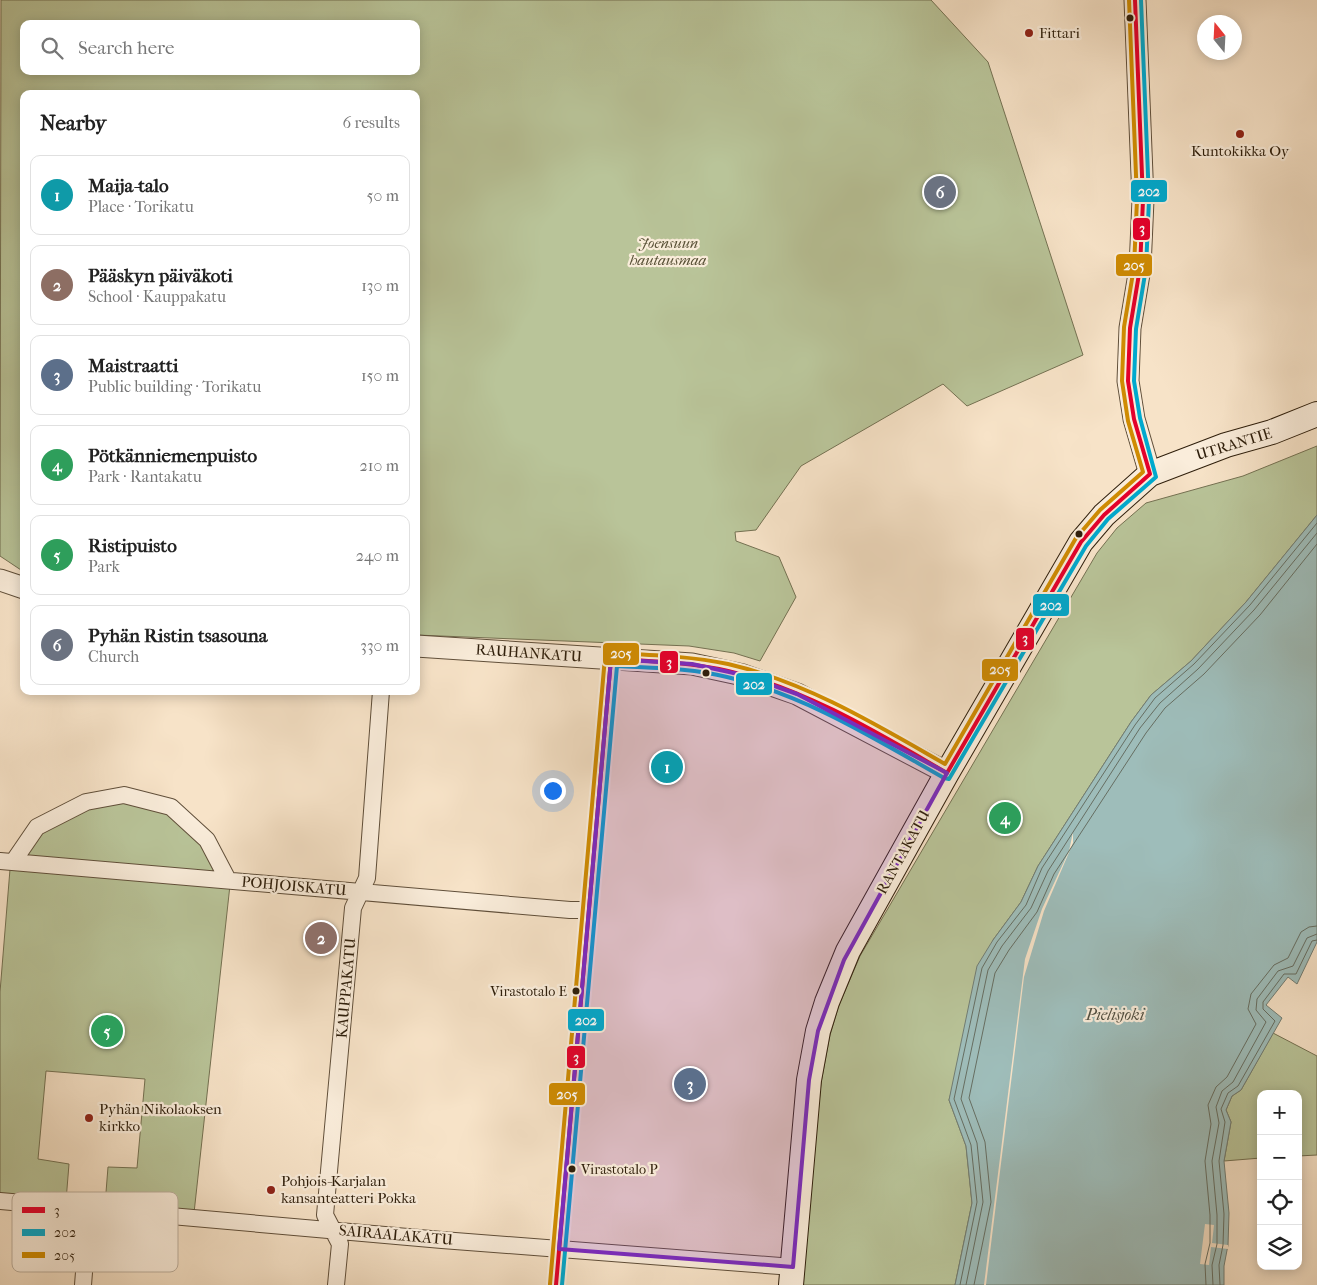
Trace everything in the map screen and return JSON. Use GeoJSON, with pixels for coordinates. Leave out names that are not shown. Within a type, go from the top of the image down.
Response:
{"type":"FeatureCollection","features":[{"type":"Feature","properties":{"kind":"main road","name":"UTRANTIE"},"geometry":{"type":"LineString","coordinates":[[1150,474],[1226,445],[1272,432],[1317,414]]}},
{"type":"Feature","properties":{"kind":"main road","name":"RANTAKATU"},"geometry":{"type":"LineString","coordinates":[[792,1276],[810,1080],[818,1031],[826,1002],[848,950],[947,773],[1081,542],[1104,515],[1150,474]]}},
{"type":"Feature","properties":{"kind":"street"},"geometry":{"type":"LineString","coordinates":[[1136,0],[1143,200],[1140,268],[1130,328],[1128,381],[1134,419],[1150,474]]}},
{"type":"Feature","properties":{"kind":"street","name":"RAUHANKATU"},"geometry":{"type":"LineString","coordinates":[[420,646],[692,664],[743,675],[797,694],[947,773]]}},
{"type":"Feature","properties":{"kind":"street"},"geometry":{"type":"LineString","coordinates":[[556,1285],[611,659]]}},
{"type":"Feature","properties":{"kind":"street","name":"KAUPPAKATU"},"geometry":{"type":"LineString","coordinates":[[336,1285],[340,1244],[325,1215],[353,908],[367,878],[381,695]]}},
{"type":"Feature","properties":{"kind":"street"},"geometry":{"type":"LineString","coordinates":[[6,862],[37,828],[86,802],[124,795],[171,807],[206,840],[228,880]]}},
{"type":"Feature","properties":{"kind":"street","name":"POHJOISKATU"},"geometry":{"type":"LineString","coordinates":[[6,862],[589,910]]}},
{"type":"Feature","properties":{"kind":"street","name":"SAIRAALAKATU"},"geometry":{"type":"LineString","coordinates":[[178,1216],[559,1249],[792,1276]]}},
{"type":"Feature","properties":{"kind":"street"},"geometry":{"type":"LineString","coordinates":[[83,1285],[84,1272]]}},
{"type":"Feature","properties":{"kind":"highlighted area"},"geometry":{"type":"Polygon","coordinates":[[[611,659],[692,664],[743,675],[797,694],[947,773],[844,960],[818,1031],[809,1080],[793,1267],[559,1249],[611,659]]]}},
{"type":"Feature","properties":{"kind":"green space","name":"Joensuun hautausmaa"},"geometry":{"type":"Polygon","coordinates":[[[1,0],[931,0],[988,62],[1083,355],[967,406],[943,384],[801,466],[756,530],[735,532],[736,541],[779,557],[796,597],[760,661],[734,653],[689,646],[420,635],[420,90],[20,90],[20,569],[0,556],[1,0]]]}},
{"type":"Feature","properties":{"kind":"green space"},"geometry":{"type":"Polygon","coordinates":[[[1317,446],[1317,515],[1246,602],[1191,661],[1151,695],[1131,722],[1038,866],[1021,902],[993,940],[949,1100],[966,1146],[972,1203],[955,1285],[801,1285],[821,1083],[830,1035],[839,1005],[860,956],[1097,553],[1117,528],[1146,503],[1243,476],[1317,446]]]}},
{"type":"Feature","properties":{"kind":"green space"},"geometry":{"type":"Polygon","coordinates":[[[84,797],[171,803],[231,876],[194,1213],[178,1212],[178,1192],[106,1192],[108,1167],[137,1168],[145,1079],[46,1071],[38,1159],[69,1164],[67,1192],[12,1192],[12,1196],[0,1195],[0,992],[11,857],[84,797]]]}},
{"type":"Feature","properties":{"kind":"green space"},"geometry":{"type":"Polygon","coordinates":[[[1273,1033],[1317,1056],[1317,1155],[1302,1156],[1302,1090],[1257,1090],[1257,1158],[1224,1161],[1231,1122],[1226,1110],[1232,1096],[1241,1090],[1273,1033]]]}},
{"type":"Feature","properties":{"kind":"water","name":"Pielisjoki"},"geometry":{"type":"Polygon","coordinates":[[[1317,515],[1317,942],[1297,984],[1288,977],[1266,1005],[1282,1018],[1241,1090],[1232,1096],[1226,1110],[1231,1122],[1224,1161],[1229,1213],[1224,1285],[955,1285],[972,1203],[966,1146],[949,1100],[977,966],[993,940],[1021,902],[1038,866],[1131,722],[1151,695],[1191,661],[1246,602],[1317,515]]]}},
{"type":"Feature","properties":{"kind":"pier"},"geometry":{"type":"Polygon","coordinates":[[[1073,832],[1073,843],[1044,911],[1024,977],[986,1285],[984,1285],[1025,959],[1042,909],[1069,851],[1073,832]]]}},
{"type":"Feature","properties":{"kind":"pier"},"geometry":{"type":"Polygon","coordinates":[[[1205,1224],[1214,1225],[1212,1243],[1228,1245],[1228,1249],[1211,1247],[1209,1265],[1200,1264],[1205,1224]]]}},
{"type":"Feature","properties":{"kind":"transit line","name":"205"},"geometry":{"type":"LineString","coordinates":[[550,1284],[605,657],[611,653],[655,655],[714,661],[757,672],[813,693],[840,706],[945,764],[1076,538],[1100,510],[1143,472],[1128,421],[1122,381],[1124,327],[1134,267],[1137,200],[1129,0]]}},
{"type":"Feature","properties":{"kind":"transit line","name":"3"},"geometry":{"type":"LineString","coordinates":[[556,1285],[611,659],[670,662],[728,671],[757,679],[785,689],[841,714],[947,773],[1081,542],[1104,515],[1150,474],[1134,419],[1128,381],[1130,328],[1140,268],[1143,200],[1135,0]]}},
{"type":"Feature","properties":{"kind":"transit line","name":"202"},"geometry":{"type":"LineString","coordinates":[[562,1285],[617,666],[700,672],[756,685],[784,695],[839,720],[949,779],[1086,546],[1108,519],[1156,477],[1140,418],[1134,381],[1136,329],[1146,268],[1149,200],[1141,0]]}},
{"type":"Feature","properties":{"kind":"place","name":"Fittari"},"geometry":{"type":"Point","coordinates":[1029,33]}},
{"type":"Feature","properties":{"kind":"place","name":"Kuntokikka Oy"},"geometry":{"type":"Point","coordinates":[1240,134]}},
{"type":"Feature","properties":{"kind":"place","name":"Pyhän Ristin tsasouna"},"geometry":{"type":"Point","coordinates":[940,192]}},
{"type":"Feature","properties":{"kind":"place","name":"Maija-talo"},"geometry":{"type":"Point","coordinates":[667,767]}},
{"type":"Feature","properties":{"kind":"place","name":"Pötkänniemenpuisto"},"geometry":{"type":"Point","coordinates":[1005,818]}},
{"type":"Feature","properties":{"kind":"place","name":"Pääskyn päiväkoti"},"geometry":{"type":"Point","coordinates":[321,938]}},
{"type":"Feature","properties":{"kind":"place","name":"Virastotalo E"},"geometry":{"type":"Point","coordinates":[576,991]}},
{"type":"Feature","properties":{"kind":"place","name":"Ristipuisto"},"geometry":{"type":"Point","coordinates":[107,1031]}},
{"type":"Feature","properties":{"kind":"place","name":"Maistraatti"},"geometry":{"type":"Point","coordinates":[690,1084]}},
{"type":"Feature","properties":{"kind":"place","name":"Pyhän Nikolaoksen kirkko"},"geometry":{"type":"Point","coordinates":[89,1118]}},
{"type":"Feature","properties":{"kind":"place","name":"Virastotalo P"},"geometry":{"type":"Point","coordinates":[572,1169]}},
{"type":"Feature","properties":{"kind":"place","name":"Pohjois-Karjalan kansanteatteri Pokka"},"geometry":{"type":"Point","coordinates":[271,1190]}}]}
